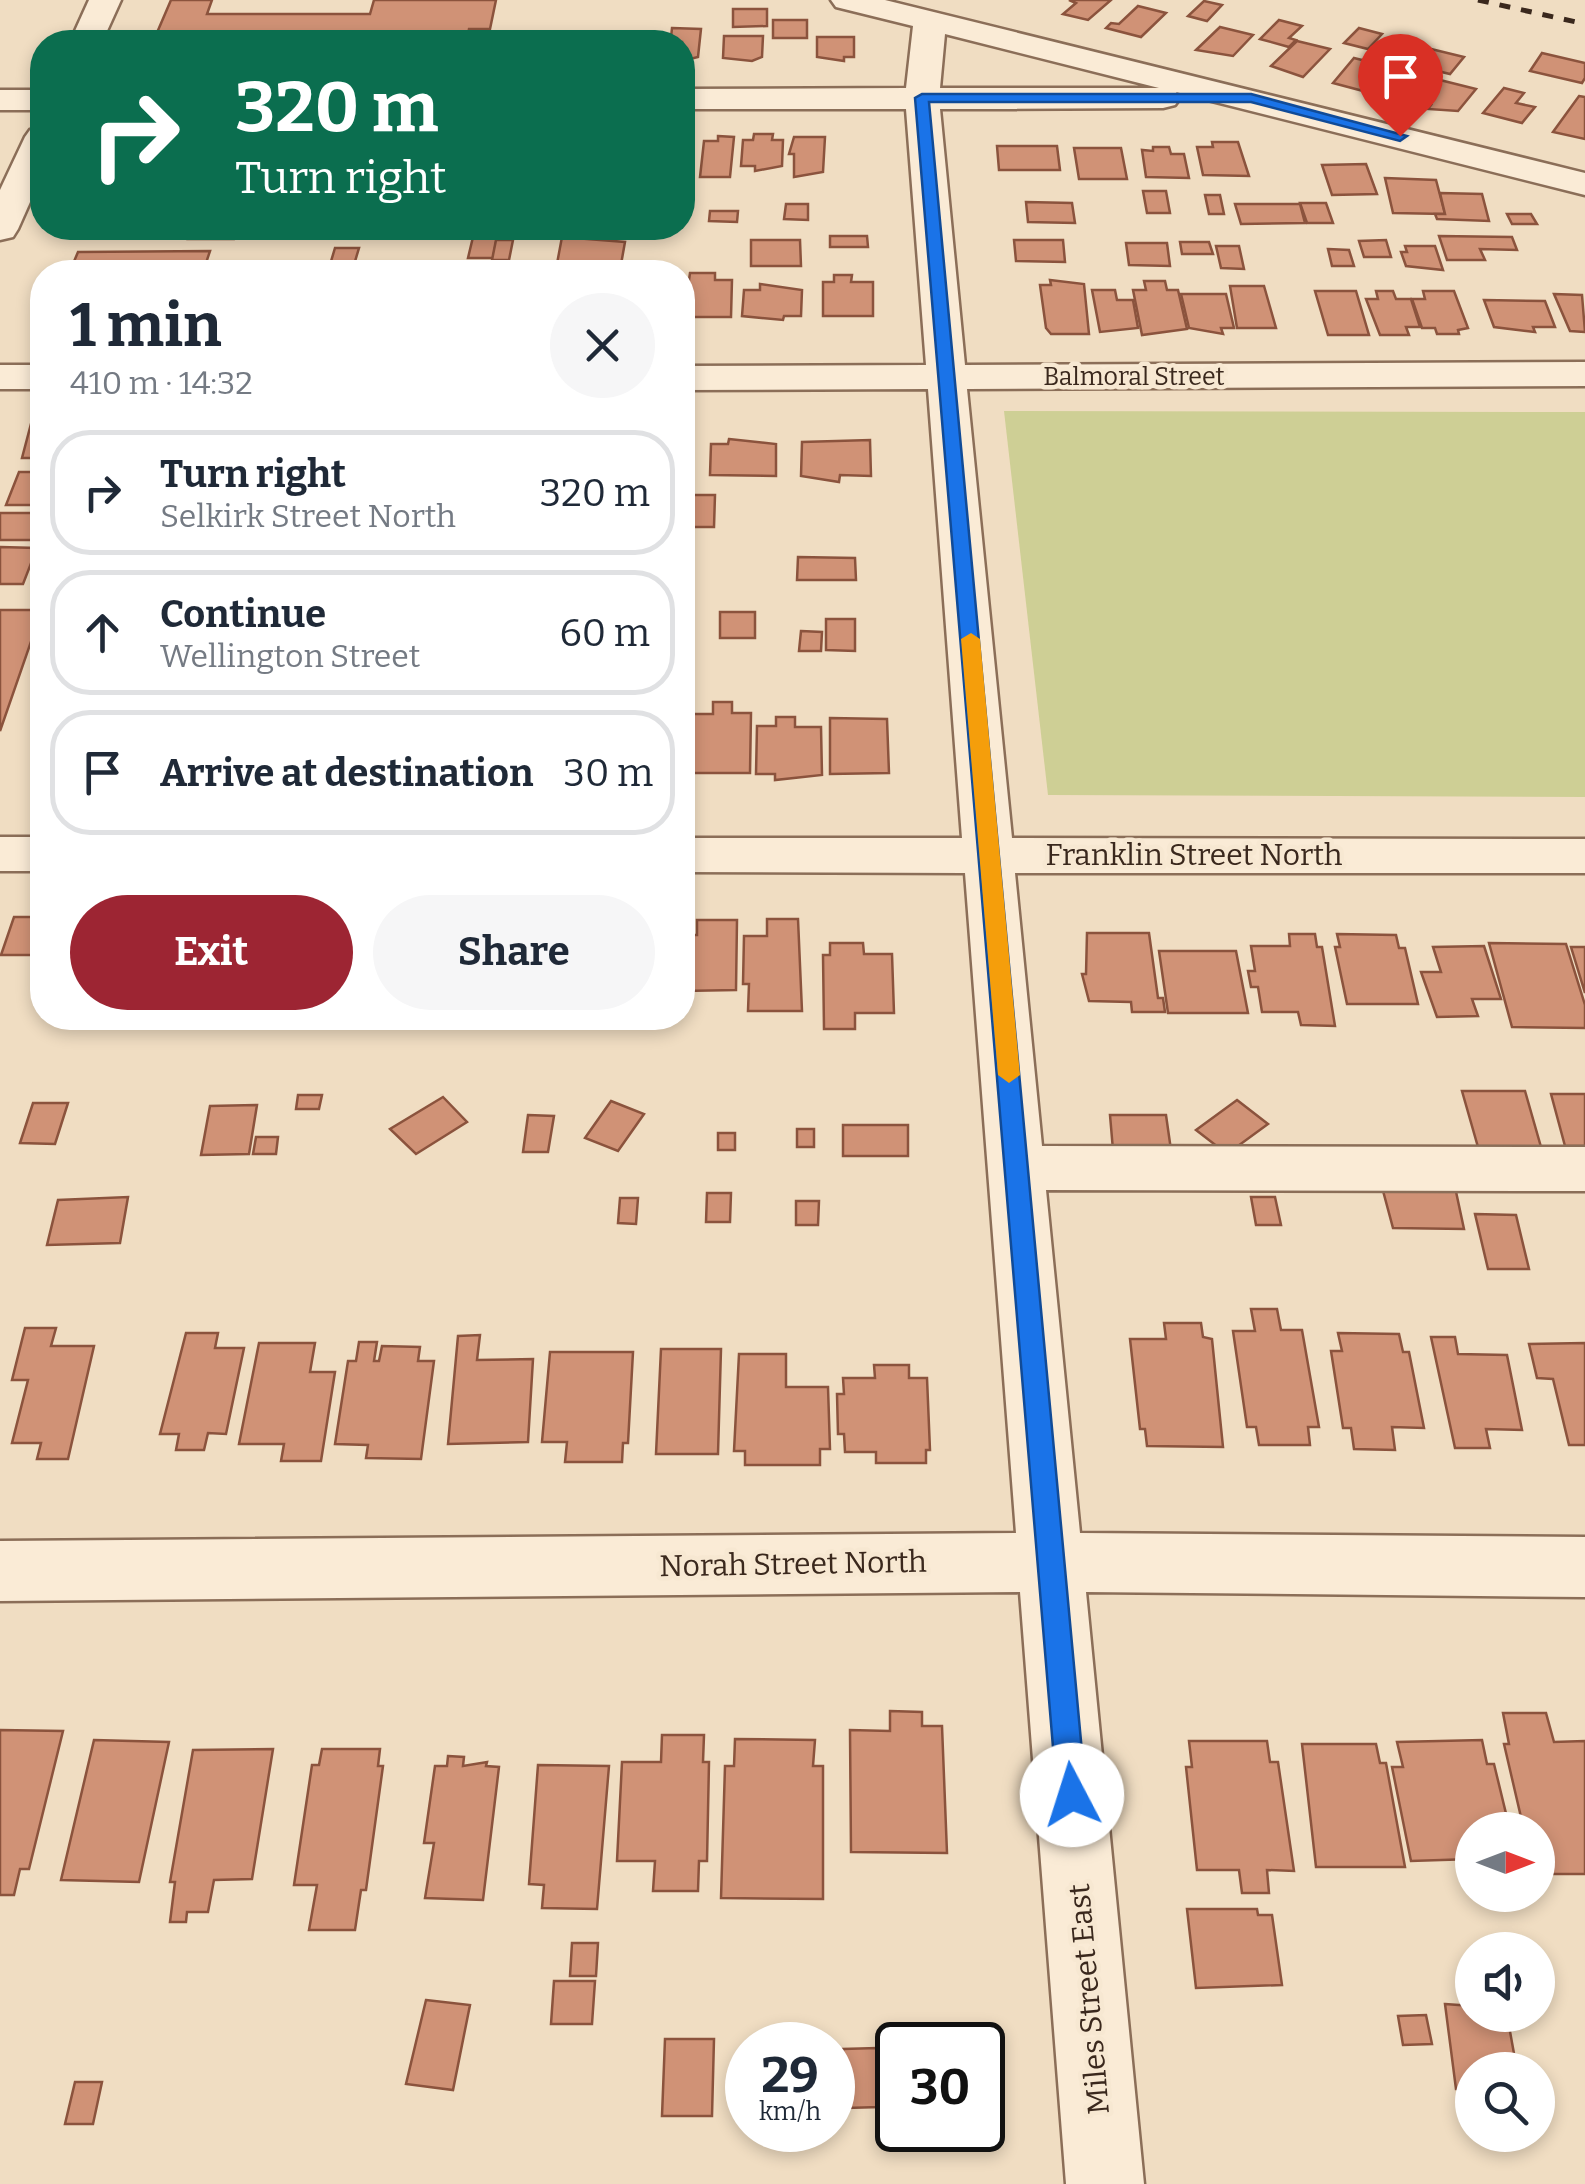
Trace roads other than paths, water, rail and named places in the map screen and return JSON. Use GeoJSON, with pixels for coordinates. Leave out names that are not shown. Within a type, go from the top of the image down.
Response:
{"type":"FeatureCollection","features":[{"type":"Feature","properties":{"kind":"street"},"geometry":{"type":"LineString","coordinates":[[91,30],[105,0]]}},
{"type":"Feature","properties":{"kind":"street"},"geometry":{"type":"LineString","coordinates":[[846,0],[1585,184]]}},
{"type":"Feature","properties":{"kind":"street","name":"Miles Street East"},"geometry":{"type":"LineString","coordinates":[[930,21],[922,98],[1105,2184]]}},
{"type":"Feature","properties":{"kind":"street"},"geometry":{"type":"LineString","coordinates":[[695,99],[1251,98]]}},
{"type":"Feature","properties":{"kind":"street"},"geometry":{"type":"LineString","coordinates":[[0,100],[30,100]]}},
{"type":"Feature","properties":{"kind":"street"},"geometry":{"type":"LineString","coordinates":[[0,229],[30,163]]}},
{"type":"Feature","properties":{"kind":"street","name":"Balmoral Street"},"geometry":{"type":"LineString","coordinates":[[695,378],[1585,374]]}},
{"type":"Feature","properties":{"kind":"street"},"geometry":{"type":"LineString","coordinates":[[0,377],[30,377]]}},
{"type":"Feature","properties":{"kind":"street"},"geometry":{"type":"LineString","coordinates":[[0,854],[30,854]]}},
{"type":"Feature","properties":{"kind":"street","name":"Franklin Street North"},"geometry":{"type":"LineString","coordinates":[[695,855],[1585,856]]}},
{"type":"Feature","properties":{"kind":"street"},"geometry":{"type":"LineString","coordinates":[[1017,1168],[1585,1169]]}},
{"type":"Feature","properties":{"kind":"street","name":"Norah Street North"},"geometry":{"type":"LineString","coordinates":[[0,1571],[1052,1562],[1585,1566]]}},
{"type":"Feature","properties":{"kind":"railway"},"geometry":{"type":"LineString","coordinates":[[1478,0],[1585,24]]}}]}
